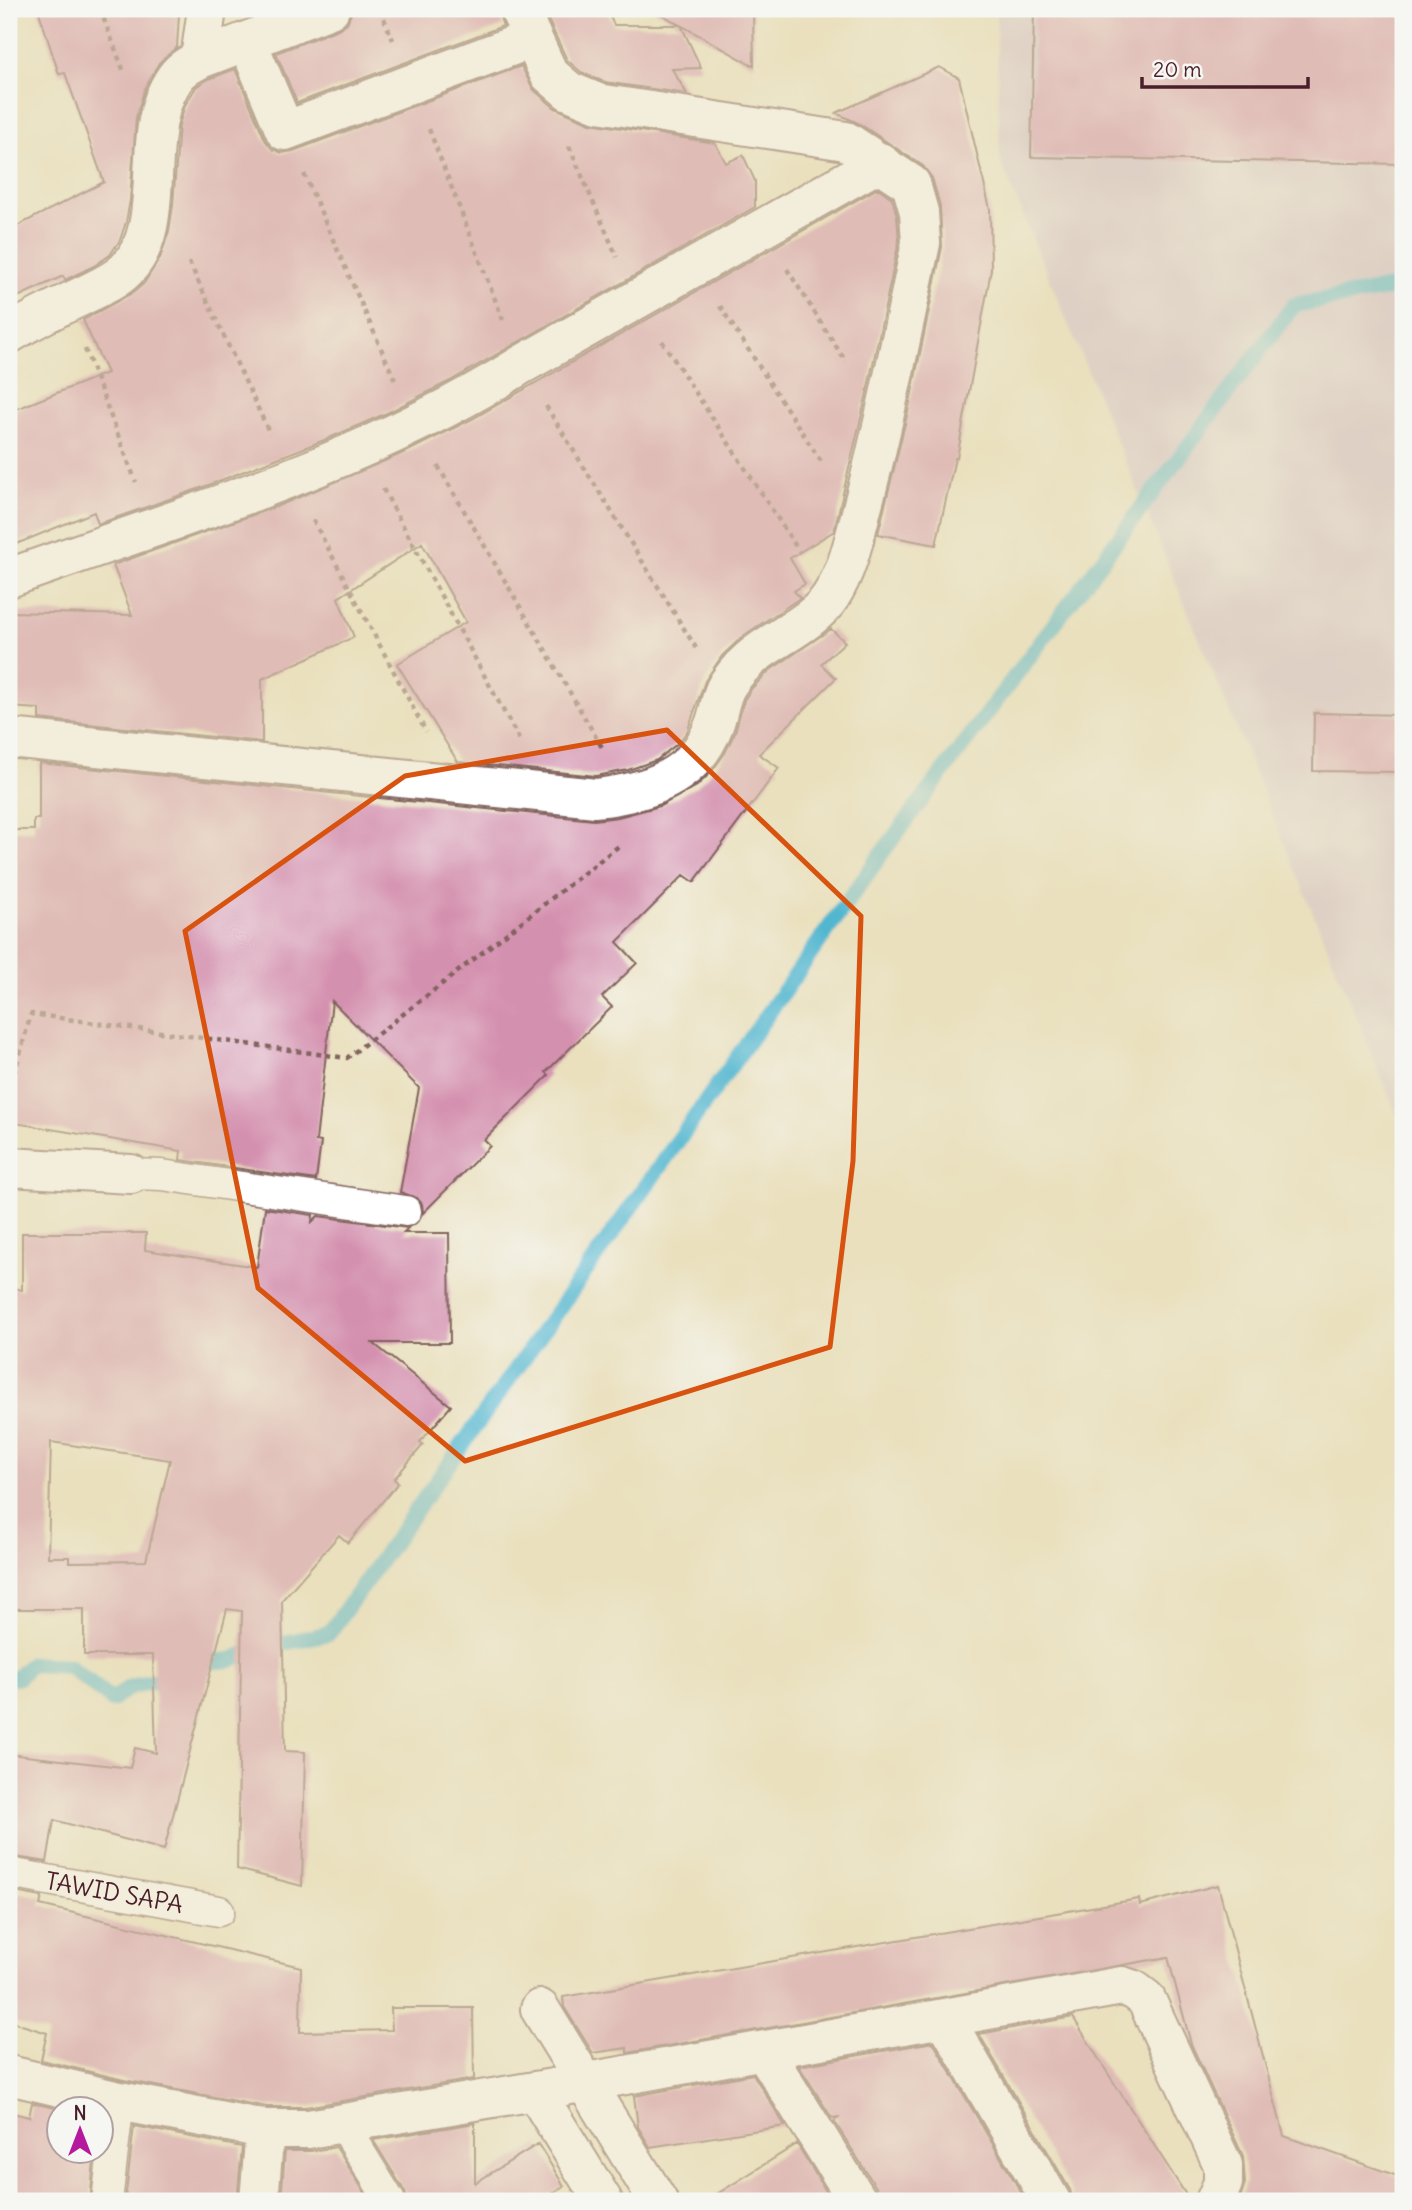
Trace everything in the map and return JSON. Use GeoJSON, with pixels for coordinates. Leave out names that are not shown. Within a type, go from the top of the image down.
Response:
{"type":"FeatureCollection","features":[{"type":"Feature","properties":{"kind":"street"},"geometry":{"type":"LineString","coordinates":[[200,59],[207,9]]}},
{"type":"Feature","properties":{"kind":"street"},"geometry":{"type":"LineString","coordinates":[[9,334],[109,283],[126,270],[141,249],[148,218],[156,118],[166,93],[180,72],[200,59],[330,9]]}},
{"type":"Feature","properties":{"kind":"street"},"geometry":{"type":"LineString","coordinates":[[9,738],[596,798],[629,794],[661,783],[686,769],[702,750],[713,727],[722,691],[731,679],[754,655],[808,618],[830,598],[851,554],[921,243],[919,212],[911,184],[846,141],[598,103],[569,91],[549,74],[525,24],[285,131],[247,41]]}},
{"type":"Feature","properties":{"kind":"street"},"geometry":{"type":"LineString","coordinates":[[9,578],[361,450],[481,390],[880,162]]}},
{"type":"Feature","properties":{"kind":"street"},"geometry":{"type":"LineString","coordinates":[[9,1167],[131,1174]]}},
{"type":"Feature","properties":{"kind":"street"},"geometry":{"type":"LineString","coordinates":[[9,2075],[119,2101],[265,2129],[308,2129],[585,2083],[1122,1986],[1134,1990],[1146,1999],[1223,2165],[1223,2183],[1215,2201]]}},
{"type":"Feature","properties":{"kind":"street"},"geometry":{"type":"LineString","coordinates":[[540,2009],[658,2201]]}},
{"type":"Feature","properties":{"kind":"street"},"geometry":{"type":"LineString","coordinates":[[945,2019],[1051,2201]]}},
{"type":"Feature","properties":{"kind":"street"},"geometry":{"type":"LineString","coordinates":[[764,2051],[858,2201]]}},
{"type":"Feature","properties":{"kind":"street"},"geometry":{"type":"LineString","coordinates":[[535,2091],[603,2201]]}},
{"type":"Feature","properties":{"kind":"street"},"geometry":{"type":"LineString","coordinates":[[259,2201],[265,2129]]}},
{"type":"Feature","properties":{"kind":"lane"},"geometry":{"type":"LineString","coordinates":[[131,1174],[162,1175],[406,1211]]}},
{"type":"Feature","properties":{"kind":"lane","name":"TAWID SAPA"},"geometry":{"type":"LineString","coordinates":[[9,1873],[219,1911]]}},
{"type":"Feature","properties":{"kind":"lane"},"geometry":{"type":"LineString","coordinates":[[107,2201],[119,2101]]}},
{"type":"Feature","properties":{"kind":"lane"},"geometry":{"type":"LineString","coordinates":[[342,2123],[390,2201]]}},
{"type":"Feature","properties":{"kind":"path"},"geometry":{"type":"LineString","coordinates":[[569,91],[556,115],[636,301],[830,598]]}},
{"type":"Feature","properties":{"kind":"path"},"geometry":{"type":"LineString","coordinates":[[148,218],[186,255],[290,478],[454,783]]}},
{"type":"Feature","properties":{"kind":"path"},"geometry":{"type":"LineString","coordinates":[[762,229],[883,418]]}},
{"type":"Feature","properties":{"kind":"path"},"geometry":{"type":"LineString","coordinates":[[695,267],[859,519]]}},
{"type":"Feature","properties":{"kind":"path"},"geometry":{"type":"LineString","coordinates":[[67,303],[154,527]]}},
{"type":"Feature","properties":{"kind":"path"},"geometry":{"type":"LineString","coordinates":[[361,450],[548,793]]}},
{"type":"Feature","properties":{"kind":"highlighted area"},"geometry":{"type":"Polygon","coordinates":[[[667,730],[861,916],[853,1161],[830,1347],[465,1461],[258,1288],[185,931],[405,776],[667,730]]]}},
{"type":"Feature","properties":{"kind":"shaded area"},"geometry":{"type":"Polygon","coordinates":[[[996,9],[1403,9],[1403,1129],[1000,160],[996,9]]]}},
{"type":"Feature","properties":{"kind":"building"},"geometry":{"type":"Polygon","coordinates":[[[38,9],[179,14],[177,47],[159,63],[144,90],[136,118],[130,200],[120,240],[110,255],[94,266],[65,280],[63,276],[9,301],[9,230],[104,182],[65,73],[59,74],[38,9]]]}},
{"type":"Feature","properties":{"kind":"building"},"geometry":{"type":"Polygon","coordinates":[[[497,9],[503,26],[297,103],[276,53],[338,29],[347,23],[352,11],[497,9]]]}},
{"type":"Feature","properties":{"kind":"building"},"geometry":{"type":"Polygon","coordinates":[[[543,9],[606,9],[614,25],[681,25],[701,68],[672,69],[687,94],[604,82],[581,72],[567,60],[543,9]]]}},
{"type":"Feature","properties":{"kind":"building"},"geometry":{"type":"Polygon","coordinates":[[[652,9],[753,9],[754,66],[652,9]]]}},
{"type":"Feature","properties":{"kind":"building"},"geometry":{"type":"Polygon","coordinates":[[[1034,9],[1403,9],[1403,164],[1031,157],[1034,9]]]}},
{"type":"Feature","properties":{"kind":"building"},"geometry":{"type":"Polygon","coordinates":[[[521,66],[534,90],[555,108],[590,123],[715,143],[726,163],[743,155],[755,181],[755,207],[450,381],[389,412],[198,489],[98,524],[94,512],[9,547],[9,412],[107,373],[83,320],[134,292],[144,283],[160,258],[169,231],[173,205],[179,125],[185,105],[196,87],[235,69],[265,140],[272,149],[282,153],[521,66]]]}},
{"type":"Feature","properties":{"kind":"building"},"geometry":{"type":"Polygon","coordinates":[[[939,67],[959,78],[990,209],[991,270],[957,458],[936,545],[878,534],[909,407],[942,247],[940,206],[932,178],[923,166],[858,123],[836,113],[939,67]]]}},
{"type":"Feature","properties":{"kind":"building"},"geometry":{"type":"Polygon","coordinates":[[[878,188],[892,198],[899,241],[834,531],[790,558],[805,584],[794,591],[800,598],[743,636],[722,656],[705,681],[687,732],[657,760],[628,770],[596,776],[458,762],[397,664],[466,622],[422,543],[338,598],[354,637],[262,679],[262,742],[39,719],[39,709],[9,707],[9,612],[132,615],[113,565],[278,506],[408,451],[472,419],[878,188]]]}},
{"type":"Feature","properties":{"kind":"building"},"geometry":{"type":"Polygon","coordinates":[[[831,629],[845,642],[821,664],[836,678],[759,754],[779,768],[694,882],[684,875],[617,942],[637,963],[602,997],[612,1007],[546,1072],[549,1075],[484,1140],[490,1146],[423,1213],[422,1204],[417,1198],[400,1192],[419,1088],[332,1001],[316,1141],[321,1142],[316,1180],[180,1160],[181,1151],[9,1122],[9,830],[34,830],[34,819],[39,819],[39,763],[594,820],[618,817],[660,806],[697,786],[725,753],[735,732],[744,700],[752,688],[769,671],[831,629]]]}},
{"type":"Feature","properties":{"kind":"building"},"geometry":{"type":"Polygon","coordinates":[[[1314,713],[1403,715],[1403,772],[1313,771],[1314,713]]]}},
{"type":"Feature","properties":{"kind":"building"},"geometry":{"type":"Polygon","coordinates":[[[265,1208],[313,1215],[312,1222],[318,1216],[408,1228],[403,1233],[449,1233],[450,1343],[373,1343],[451,1406],[420,1442],[423,1445],[394,1479],[398,1483],[348,1543],[339,1535],[282,1600],[285,1751],[305,1752],[302,1886],[237,1869],[242,1611],[227,1609],[164,1850],[54,1820],[47,1862],[9,1856],[9,1754],[130,1768],[135,1748],[156,1753],[153,1655],[84,1655],[84,1609],[9,1609],[9,1287],[22,1290],[22,1233],[146,1233],[145,1250],[257,1267],[265,1208]],[[51,1442],[48,1557],[69,1557],[69,1562],[146,1561],[170,1460],[51,1442]]]}},
{"type":"Feature","properties":{"kind":"building"},"geometry":{"type":"Polygon","coordinates":[[[1218,1885],[1284,2136],[1403,2178],[1403,2201],[1239,2201],[1245,2183],[1243,2156],[1191,2044],[1168,1957],[627,2053],[627,2048],[593,2053],[564,2007],[563,1997],[1139,1899],[1140,1905],[1218,1885]]]}},
{"type":"Feature","properties":{"kind":"building"},"geometry":{"type":"Polygon","coordinates":[[[9,1891],[42,1897],[40,1905],[301,1967],[300,2032],[392,2030],[391,2008],[473,2008],[474,2079],[306,2107],[267,2107],[124,2080],[41,2060],[47,2033],[9,2021],[9,1891]]]}},
{"type":"Feature","properties":{"kind":"building"},"geometry":{"type":"Polygon","coordinates":[[[1073,2017],[1190,2201],[1073,2201],[1070,2190],[979,2034],[1073,2017]]]}},
{"type":"Feature","properties":{"kind":"building"},"geometry":{"type":"Polygon","coordinates":[[[933,2042],[1026,2201],[880,2201],[877,2189],[834,2121],[840,2117],[832,2118],[799,2066],[933,2042]]]}},
{"type":"Feature","properties":{"kind":"building"},"geometry":{"type":"Polygon","coordinates":[[[753,2074],[785,2126],[650,2147],[638,2127],[634,2096],[753,2074]]]}},
{"type":"Feature","properties":{"kind":"building"},"geometry":{"type":"Polygon","coordinates":[[[32,2103],[46,2106],[46,2164],[94,2164],[90,2201],[9,2201],[9,2112],[29,2117],[32,2103]]]}},
{"type":"Feature","properties":{"kind":"building"},"geometry":{"type":"Polygon","coordinates":[[[475,2123],[475,2183],[538,2144],[564,2186],[540,2201],[407,2201],[405,2192],[373,2140],[475,2123]]]}},
{"type":"Feature","properties":{"kind":"building"},"geometry":{"type":"Polygon","coordinates":[[[134,2126],[242,2147],[237,2201],[125,2201],[134,2126]]]}},
{"type":"Feature","properties":{"kind":"building"},"geometry":{"type":"Polygon","coordinates":[[[797,2144],[832,2201],[706,2201],[797,2144]]]}},
{"type":"Feature","properties":{"kind":"building"},"geometry":{"type":"Polygon","coordinates":[[[336,2147],[370,2201],[281,2201],[285,2151],[336,2147]]]}},
{"type":"Feature","properties":{"kind":"waterway"},"geometry":{"type":"LineString","coordinates":[[193,1663],[231,1660],[254,1650],[329,1633],[882,853],[1294,305],[1403,286]]}},
{"type":"Feature","properties":{"kind":"waterway"},"geometry":{"type":"LineString","coordinates":[[9,1678],[17,1678],[31,1664],[69,1666],[112,1700],[130,1687],[173,1674]]}}]}
